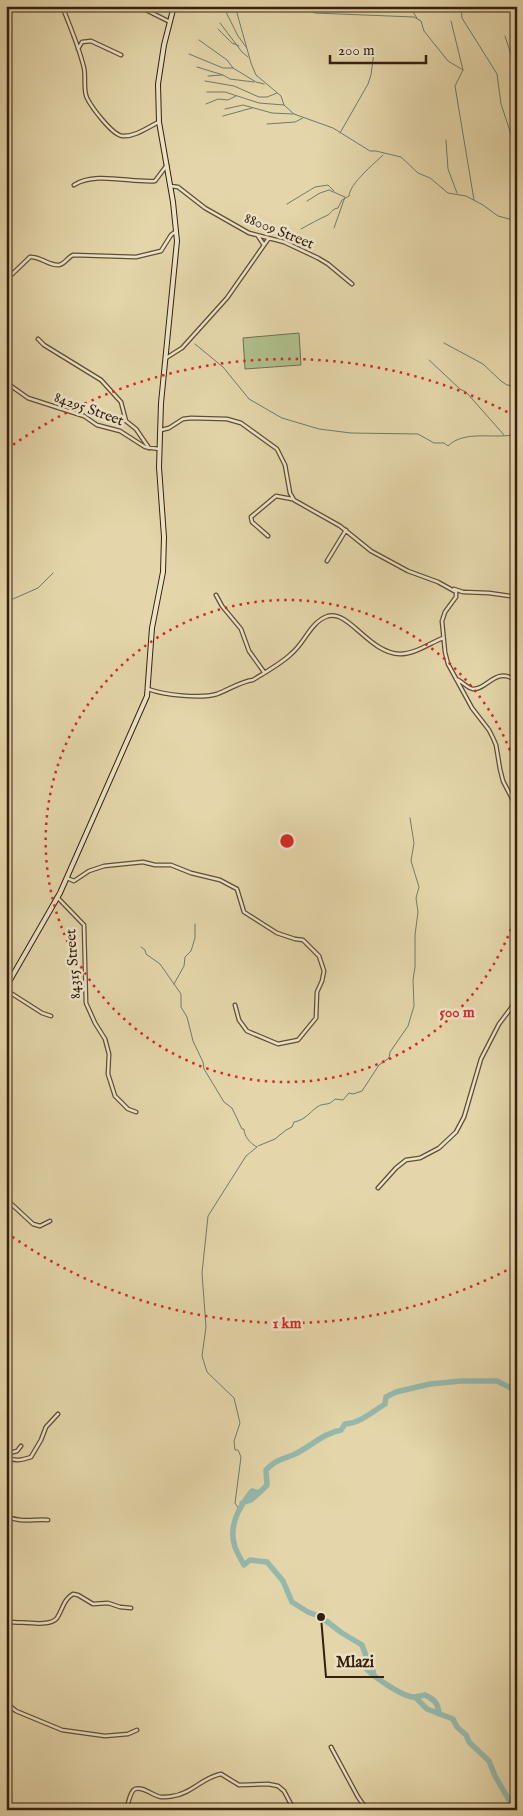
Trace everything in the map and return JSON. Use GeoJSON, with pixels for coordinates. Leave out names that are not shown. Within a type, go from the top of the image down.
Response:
{"type":"FeatureCollection","features":[{"type":"Feature","properties":{"kind":"street"},"geometry":{"type":"LineString","coordinates":[[62,6],[86,78],[86,96],[109,128],[114,133],[124,136],[134,134],[159,122]]}},
{"type":"Feature","properties":{"kind":"street"},"geometry":{"type":"LineString","coordinates":[[138,6],[170,22]]}},
{"type":"Feature","properties":{"kind":"street"},"geometry":{"type":"LineString","coordinates":[[51,1016],[42,1013],[6,989],[57,898],[144,704],[148,689],[152,628],[163,572],[164,537],[159,449],[161,403],[175,269],[177,231],[159,122],[159,72],[174,6]]}},
{"type":"Feature","properties":{"kind":"street"},"geometry":{"type":"LineString","coordinates":[[78,51],[82,42],[91,41],[121,55]]}},
{"type":"Feature","properties":{"kind":"street"},"geometry":{"type":"LineString","coordinates":[[74,185],[82,181],[116,178],[154,181],[166,165]]}},
{"type":"Feature","properties":{"kind":"street","name":"88009 Street"},"geometry":{"type":"LineString","coordinates":[[170,186],[178,187],[205,208],[239,228],[258,236],[284,242],[328,264],[352,284]]}},
{"type":"Feature","properties":{"kind":"street"},"geometry":{"type":"LineString","coordinates":[[6,280],[30,257],[37,257],[55,264],[63,263],[73,255],[136,257],[152,255],[160,251],[171,235],[177,231]]}},
{"type":"Feature","properties":{"kind":"street"},"geometry":{"type":"LineString","coordinates":[[258,236],[264,245]]}},
{"type":"Feature","properties":{"kind":"street"},"geometry":{"type":"LineString","coordinates":[[166,358],[182,348],[227,298],[268,238]]}},
{"type":"Feature","properties":{"kind":"street"},"geometry":{"type":"LineString","coordinates":[[38,339],[44,345],[101,380],[121,402],[126,421],[136,429],[150,449],[159,449]]}},
{"type":"Feature","properties":{"kind":"street","name":"84295 Street"},"geometry":{"type":"LineString","coordinates":[[11,386],[28,398],[84,416],[97,425],[124,433],[150,449]]}},
{"type":"Feature","properties":{"kind":"street"},"geometry":{"type":"LineString","coordinates":[[160,430],[191,418],[227,419],[241,423],[278,449],[285,465],[292,499]]}},
{"type":"Feature","properties":{"kind":"street"},"geometry":{"type":"LineString","coordinates":[[268,536],[251,521],[251,516],[276,496],[292,499],[346,530],[371,552],[408,572],[463,592],[517,597]]}},
{"type":"Feature","properties":{"kind":"street"},"geometry":{"type":"LineString","coordinates":[[327,561],[346,530]]}},
{"type":"Feature","properties":{"kind":"street"},"geometry":{"type":"LineString","coordinates":[[453,588],[457,594],[443,615],[442,621],[448,664],[472,708],[493,738],[503,781],[517,808]]}},
{"type":"Feature","properties":{"kind":"street"},"geometry":{"type":"LineString","coordinates":[[216,596],[240,629],[249,651],[264,672]]}},
{"type":"Feature","properties":{"kind":"street"},"geometry":{"type":"LineString","coordinates":[[148,689],[164,694],[210,696],[247,680],[253,680],[291,654],[314,625],[330,616],[341,617],[375,645],[395,653],[401,654],[413,651],[443,638]]}},
{"type":"Feature","properties":{"kind":"street"},"geometry":{"type":"LineString","coordinates":[[456,679],[475,689],[491,679],[501,676],[517,680]]}},
{"type":"Feature","properties":{"kind":"street"},"geometry":{"type":"LineString","coordinates":[[66,878],[74,881],[94,869],[140,862],[171,865],[190,873],[220,880],[237,889],[244,912],[279,934],[303,940],[319,956],[324,972],[317,992],[317,1015],[314,1023],[298,1040],[278,1044],[247,1031],[239,1020],[235,1005]]}},
{"type":"Feature","properties":{"kind":"street","name":"84315 Street"},"geometry":{"type":"LineString","coordinates":[[57,898],[84,925],[86,1003],[105,1039],[109,1054],[108,1074],[115,1096],[128,1109],[136,1112]]}},
{"type":"Feature","properties":{"kind":"street"},"geometry":{"type":"LineString","coordinates":[[378,1188],[406,1160],[420,1158],[439,1148],[456,1132],[464,1117],[480,1059],[500,1024],[517,1000]]}},
{"type":"Feature","properties":{"kind":"street"},"geometry":{"type":"LineString","coordinates":[[6,1199],[33,1224],[40,1226],[50,1221]]}},
{"type":"Feature","properties":{"kind":"street"},"geometry":{"type":"LineString","coordinates":[[6,1455],[12,1460],[22,1460],[31,1457],[46,1427],[58,1414]]}},
{"type":"Feature","properties":{"kind":"street"},"geometry":{"type":"LineString","coordinates":[[6,1455],[17,1451],[21,1446]]}},
{"type":"Feature","properties":{"kind":"street"},"geometry":{"type":"LineString","coordinates":[[6,1516],[27,1521],[48,1520]]}},
{"type":"Feature","properties":{"kind":"street"},"geometry":{"type":"LineString","coordinates":[[6,1622],[40,1624],[53,1622],[65,1602],[73,1594],[93,1604],[108,1603],[131,1608]]}},
{"type":"Feature","properties":{"kind":"street"},"geometry":{"type":"LineString","coordinates":[[6,1702],[16,1711],[62,1730],[112,1736],[128,1734],[137,1730]]}},
{"type":"Feature","properties":{"kind":"street"},"geometry":{"type":"LineString","coordinates":[[331,1747],[367,1810]]}},
{"type":"Feature","properties":{"kind":"street"},"geometry":{"type":"LineString","coordinates":[[126,1810],[132,1791],[135,1789],[140,1788],[160,1797],[172,1796],[182,1794],[196,1784],[221,1774],[239,1785],[268,1784],[278,1786],[284,1791],[294,1810]]}},
{"type":"Feature","properties":{"kind":"green space"},"geometry":{"type":"Polygon","coordinates":[[[299,333],[301,365],[245,369],[243,338],[299,333]]]}},
{"type":"Feature","properties":{"kind":"waterway"},"geometry":{"type":"LineString","coordinates":[[235,6],[256,75],[281,96],[284,105],[294,114],[333,128],[370,151],[401,157],[418,173],[430,178],[448,193],[466,196],[498,216],[517,221]]}},
{"type":"Feature","properties":{"kind":"waterway"},"geometry":{"type":"LineString","coordinates":[[298,6],[315,13],[414,17],[421,21],[424,31],[448,61],[463,70]]}},
{"type":"Feature","properties":{"kind":"waterway"},"geometry":{"type":"LineString","coordinates":[[409,6],[417,18]]}},
{"type":"Feature","properties":{"kind":"waterway"},"geometry":{"type":"LineString","coordinates":[[461,6],[462,18],[497,74],[501,104],[512,137],[517,145]]}},
{"type":"Feature","properties":{"kind":"waterway"},"geometry":{"type":"LineString","coordinates":[[224,8],[238,36],[246,47]]}},
{"type":"Feature","properties":{"kind":"waterway"},"geometry":{"type":"LineString","coordinates":[[451,21],[463,70],[455,86],[474,200]]}},
{"type":"Feature","properties":{"kind":"waterway"},"geometry":{"type":"LineString","coordinates":[[220,23],[248,57]]}},
{"type":"Feature","properties":{"kind":"waterway"},"geometry":{"type":"LineString","coordinates":[[218,29],[232,43],[239,46]]}},
{"type":"Feature","properties":{"kind":"waterway"},"geometry":{"type":"LineString","coordinates":[[505,36],[517,72]]}},
{"type":"Feature","properties":{"kind":"waterway"},"geometry":{"type":"LineString","coordinates":[[199,40],[227,60],[233,68],[256,82],[264,84]]}},
{"type":"Feature","properties":{"kind":"waterway"},"geometry":{"type":"LineString","coordinates":[[340,133],[368,84],[374,52]]}},
{"type":"Feature","properties":{"kind":"waterway"},"geometry":{"type":"LineString","coordinates":[[189,54],[223,68],[233,68]]}},
{"type":"Feature","properties":{"kind":"waterway"},"geometry":{"type":"LineString","coordinates":[[197,67],[230,79],[254,82]]}},
{"type":"Feature","properties":{"kind":"waterway"},"geometry":{"type":"LineString","coordinates":[[208,76],[222,75]]}},
{"type":"Feature","properties":{"kind":"waterway"},"geometry":{"type":"LineString","coordinates":[[205,81],[234,86],[259,97],[267,97],[277,93]]}},
{"type":"Feature","properties":{"kind":"waterway"},"geometry":{"type":"LineString","coordinates":[[207,92],[225,92],[259,103],[284,105]]}},
{"type":"Feature","properties":{"kind":"waterway"},"geometry":{"type":"LineString","coordinates":[[206,104],[218,99],[228,100],[236,96]]}},
{"type":"Feature","properties":{"kind":"waterway"},"geometry":{"type":"LineString","coordinates":[[225,109],[243,105],[272,113],[293,114]]}},
{"type":"Feature","properties":{"kind":"waterway"},"geometry":{"type":"LineString","coordinates":[[223,116],[252,108]]}},
{"type":"Feature","properties":{"kind":"waterway"},"geometry":{"type":"LineString","coordinates":[[267,124],[295,122],[303,118]]}},
{"type":"Feature","properties":{"kind":"waterway"},"geometry":{"type":"LineString","coordinates":[[446,140],[448,169],[457,193]]}},
{"type":"Feature","properties":{"kind":"waterway"},"geometry":{"type":"LineString","coordinates":[[301,229],[338,208],[342,200],[349,196],[353,185],[383,155]]}},
{"type":"Feature","properties":{"kind":"waterway"},"geometry":{"type":"LineString","coordinates":[[287,204],[315,187],[328,185],[334,191]]}},
{"type":"Feature","properties":{"kind":"waterway"},"geometry":{"type":"LineString","coordinates":[[307,201],[329,190],[345,197],[334,228]]}},
{"type":"Feature","properties":{"kind":"waterway"},"geometry":{"type":"LineString","coordinates":[[444,343],[483,364],[507,385],[517,386]]}},
{"type":"Feature","properties":{"kind":"waterway"},"geometry":{"type":"LineString","coordinates":[[195,344],[223,367],[249,399],[282,418],[319,429],[351,433],[418,434],[434,443],[444,443],[448,446],[455,441],[472,436],[509,436],[517,434]]}},
{"type":"Feature","properties":{"kind":"waterway"},"geometry":{"type":"LineString","coordinates":[[429,360],[460,389],[466,392],[504,435]]}},
{"type":"Feature","properties":{"kind":"waterway"},"geometry":{"type":"LineString","coordinates":[[6,602],[38,588],[53,573]]}},
{"type":"Feature","properties":{"kind":"waterway"},"geometry":{"type":"LineString","coordinates":[[258,1146],[275,1139],[292,1127],[294,1122],[304,1118],[317,1107],[330,1103],[335,1099],[343,1100],[349,1093],[353,1094],[362,1091],[379,1065],[389,1058],[390,1052],[408,1026],[414,1006],[413,980],[418,912],[416,898],[419,887],[411,861],[414,843],[410,818]]}},
{"type":"Feature","properties":{"kind":"waterway"},"geometry":{"type":"LineString","coordinates":[[174,984],[184,966],[185,957],[191,951],[195,938],[195,924]]}},
{"type":"Feature","properties":{"kind":"waterway"},"geometry":{"type":"LineString","coordinates":[[141,947],[145,950],[146,954],[160,964],[181,994],[181,1007],[187,1017],[193,1041],[203,1062],[204,1069],[224,1102],[232,1108],[242,1129],[244,1129],[247,1139],[257,1147],[246,1156],[208,1216],[202,1273],[206,1327],[202,1356],[207,1372],[234,1398],[240,1423],[234,1441],[235,1450],[238,1450],[241,1457],[235,1503],[239,1509]]}},
{"type":"Feature","properties":{"kind":"waterway"},"geometry":{"type":"LineString","coordinates":[[515,1810],[495,1776],[489,1761],[469,1742],[466,1735],[457,1727],[453,1719],[427,1709],[415,1697],[395,1690],[372,1674],[363,1664],[366,1656],[362,1645],[321,1617],[308,1612],[292,1602],[283,1581],[267,1562],[250,1560],[244,1565],[235,1547],[233,1532],[236,1517],[247,1497],[252,1491],[259,1493],[267,1485],[266,1470],[269,1467],[299,1452],[322,1437],[341,1430],[345,1424],[356,1422],[366,1417],[385,1404],[386,1397],[396,1392],[430,1384],[461,1381],[497,1381],[517,1391]]}},
{"type":"Feature","properties":{"kind":"waterway"},"geometry":{"type":"LineString","coordinates":[[242,1503],[251,1500],[259,1493]]}},
{"type":"Feature","properties":{"kind":"waterway"},"geometry":{"type":"LineString","coordinates":[[366,1656],[370,1657],[374,1676]]}},
{"type":"Feature","properties":{"kind":"waterway"},"geometry":{"type":"LineString","coordinates":[[415,1697],[425,1695],[431,1699],[437,1704],[439,1714]]}},
{"type":"Feature","properties":{"kind":"place","name":"Mlazi"},"geometry":{"type":"Point","coordinates":[321,1617]}}]}
